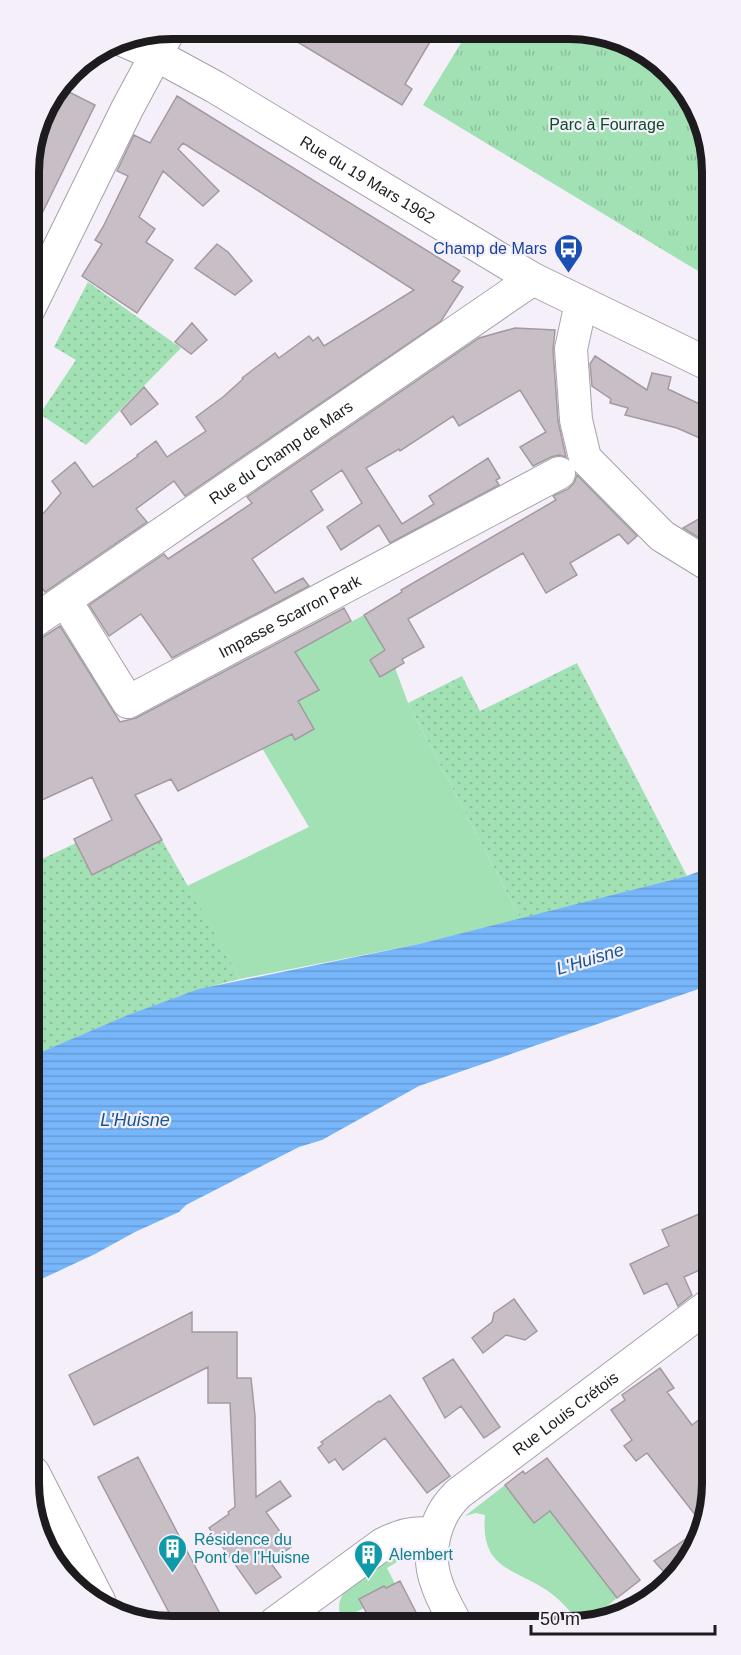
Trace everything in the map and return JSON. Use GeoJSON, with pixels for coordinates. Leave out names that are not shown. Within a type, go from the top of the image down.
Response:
{"type":"FeatureCollection","features":[{"type":"Feature","properties":{"kind":"main road"},"geometry":{"type":"LineString","coordinates":[[39,1485],[96,1593]]}},
{"type":"Feature","properties":{"kind":"street","name":"Rue du 19 Mars 1962"},"geometry":{"type":"LineString","coordinates":[[163,42],[215,87],[533,279],[702,361]]}},
{"type":"Feature","properties":{"kind":"street"},"geometry":{"type":"LineString","coordinates":[[39,289],[127,109],[163,42]]}},
{"type":"Feature","properties":{"kind":"street","name":"Rue du Champ de Mars"},"geometry":{"type":"LineString","coordinates":[[39,618],[533,279]]}},
{"type":"Feature","properties":{"kind":"street"},"geometry":{"type":"LineString","coordinates":[[581,303],[571,348],[576,420],[585,458],[662,536],[702,561]]}},
{"type":"Feature","properties":{"kind":"street","name":"Impasse Scarron Park"},"geometry":{"type":"LineString","coordinates":[[65,600],[128,702],[558,473]]}},
{"type":"Feature","properties":{"kind":"street","name":"Rue Louis Crétois"},"geometry":{"type":"LineString","coordinates":[[452,1616],[433,1570],[434,1535],[449,1502],[702,1310]]}},
{"type":"Feature","properties":{"kind":"street"},"geometry":{"type":"LineString","coordinates":[[285,1616],[383,1544],[423,1532],[434,1535]]}},
{"type":"Feature","properties":{"kind":"green space","name":"Parc à Fourrage"},"geometry":{"type":"Polygon","coordinates":[[[463,39],[578,39],[612,46],[643,61],[675,91],[692,121],[697,137],[702,172],[702,273],[423,105],[463,39]]]}},
{"type":"Feature","properties":{"kind":"green space"},"geometry":{"type":"Polygon","coordinates":[[[88,282],[181,348],[86,445],[40,414],[76,360],[54,347],[88,282]]]}},
{"type":"Feature","properties":{"kind":"green space"},"geometry":{"type":"Polygon","coordinates":[[[364,615],[394,665],[408,703],[521,919],[419,944],[240,979],[187,886],[309,827],[244,718],[273,701],[295,739],[314,729],[298,701],[318,690],[295,652],[364,615]]]}},
{"type":"Feature","properties":{"kind":"green space"},"geometry":{"type":"Polygon","coordinates":[[[577,663],[687,876],[521,919],[408,703],[462,676],[480,711],[577,663]]]}},
{"type":"Feature","properties":{"kind":"green space"},"geometry":{"type":"Polygon","coordinates":[[[162,840],[240,979],[160,1003],[39,1053],[39,860],[76,843],[92,875],[162,840]]]}},
{"type":"Feature","properties":{"kind":"green space"},"geometry":{"type":"Polygon","coordinates":[[[505,1485],[534,1523],[573,1494],[582,1505],[559,1523],[617,1598],[601,1612],[574,1616],[552,1594],[514,1573],[495,1558],[488,1548],[485,1515],[476,1513],[465,1516],[505,1485]]]}},
{"type":"Feature","properties":{"kind":"green space"},"geometry":{"type":"Polygon","coordinates":[[[393,1554],[397,1562],[387,1568],[395,1584],[386,1589],[384,1586],[360,1599],[364,1608],[349,1616],[340,1616],[339,1605],[345,1591],[393,1554]]]}},
{"type":"Feature","properties":{"kind":"water","name":"L'Huisne"},"geometry":{"type":"Polygon","coordinates":[[[702,870],[702,988],[419,1086],[322,1140],[299,1147],[186,1205],[179,1212],[39,1280],[39,1053],[128,1015],[199,989],[419,944],[687,876],[702,870]]]}},
{"type":"Feature","properties":{"kind":"building"},"geometry":{"type":"Polygon","coordinates":[[[293,39],[432,39],[405,84],[412,89],[402,105],[293,39]]]}},
{"type":"Feature","properties":{"kind":"building"},"geometry":{"type":"Polygon","coordinates":[[[67,91],[95,105],[39,220],[39,163],[49,121],[67,91]]]}},
{"type":"Feature","properties":{"kind":"building"},"geometry":{"type":"Polygon","coordinates":[[[177,96],[460,271],[452,281],[463,287],[441,321],[185,496],[174,481],[136,509],[147,522],[45,592],[39,584],[39,517],[61,493],[52,481],[75,462],[93,487],[156,441],[167,457],[206,431],[196,417],[275,353],[279,358],[309,336],[313,341],[318,337],[324,346],[414,290],[183,143],[178,149],[219,191],[203,206],[163,171],[139,217],[155,229],[146,242],[173,260],[137,313],[82,276],[102,244],[95,240],[128,176],[117,171],[134,135],[150,143],[177,96]]]}},
{"type":"Feature","properties":{"kind":"building"},"geometry":{"type":"Polygon","coordinates":[[[217,244],[228,252],[252,281],[235,295],[195,268],[217,244]]]}},
{"type":"Feature","properties":{"kind":"building"},"geometry":{"type":"Polygon","coordinates":[[[192,323],[207,340],[191,354],[175,342],[192,323]]]}},
{"type":"Feature","properties":{"kind":"building"},"geometry":{"type":"Polygon","coordinates":[[[515,328],[555,330],[553,350],[558,421],[566,457],[559,455],[551,457],[533,466],[520,447],[546,432],[520,390],[459,426],[453,416],[400,451],[399,449],[366,468],[402,524],[434,504],[429,496],[488,458],[500,478],[496,480],[499,485],[390,543],[379,525],[341,550],[327,527],[362,503],[342,470],[311,491],[323,510],[252,559],[275,593],[303,578],[309,586],[172,658],[141,614],[109,636],[89,605],[164,554],[168,559],[252,503],[247,497],[479,338],[515,328]]]}},
{"type":"Feature","properties":{"kind":"building"},"geometry":{"type":"Polygon","coordinates":[[[595,356],[647,390],[652,373],[671,377],[668,389],[702,405],[702,439],[677,428],[625,415],[628,408],[610,403],[611,399],[592,386],[590,364],[595,356]]]}},
{"type":"Feature","properties":{"kind":"building"},"geometry":{"type":"Polygon","coordinates":[[[144,387],[158,404],[131,425],[121,411],[144,387]]]}},
{"type":"Feature","properties":{"kind":"building"},"geometry":{"type":"Polygon","coordinates":[[[577,475],[637,536],[628,544],[619,534],[570,563],[577,575],[546,593],[523,553],[408,619],[424,647],[402,659],[404,663],[380,677],[370,660],[385,650],[364,615],[402,592],[401,590],[556,500],[553,496],[568,489],[574,483],[577,475]]]}},
{"type":"Feature","properties":{"kind":"building"},"geometry":{"type":"Polygon","coordinates":[[[702,517],[702,540],[683,528],[702,517]]]}},
{"type":"Feature","properties":{"kind":"building"},"geometry":{"type":"Polygon","coordinates":[[[344,608],[351,621],[295,652],[319,690],[298,701],[314,729],[295,740],[292,734],[178,791],[171,779],[135,795],[162,840],[92,875],[74,839],[112,820],[92,777],[39,801],[39,639],[60,626],[120,722],[136,718],[344,608]]]}},
{"type":"Feature","properties":{"kind":"building"},"geometry":{"type":"Polygon","coordinates":[[[702,1213],[702,1269],[684,1277],[692,1295],[678,1306],[667,1283],[644,1294],[630,1264],[669,1246],[662,1230],[702,1213]]]}},
{"type":"Feature","properties":{"kind":"building"},"geometry":{"type":"Polygon","coordinates":[[[514,1299],[537,1331],[525,1340],[506,1335],[483,1353],[472,1338],[492,1322],[494,1313],[514,1299]]]}},
{"type":"Feature","properties":{"kind":"building"},"geometry":{"type":"Polygon","coordinates":[[[192,1312],[192,1332],[237,1332],[237,1378],[251,1378],[255,1416],[256,1497],[280,1481],[291,1496],[266,1512],[291,1547],[270,1562],[281,1577],[256,1594],[209,1528],[235,1507],[230,1403],[208,1403],[208,1367],[94,1425],[69,1375],[192,1312]]]}},
{"type":"Feature","properties":{"kind":"building"},"geometry":{"type":"Polygon","coordinates":[[[453,1359],[500,1427],[484,1438],[461,1406],[445,1418],[423,1378],[453,1359]]]}},
{"type":"Feature","properties":{"kind":"building"},"geometry":{"type":"Polygon","coordinates":[[[660,1368],[674,1388],[667,1392],[692,1425],[702,1418],[702,1492],[697,1517],[647,1453],[636,1461],[624,1446],[632,1440],[611,1410],[625,1400],[622,1395],[660,1368]]]}},
{"type":"Feature","properties":{"kind":"building"},"geometry":{"type":"Polygon","coordinates":[[[390,1395],[450,1476],[427,1493],[385,1438],[343,1470],[335,1459],[329,1463],[318,1448],[323,1444],[321,1442],[390,1395]]]}},
{"type":"Feature","properties":{"kind":"building","name":"Résidence du Pont de l'Huisne"},"geometry":{"type":"Polygon","coordinates":[[[138,1457],[221,1616],[171,1616],[98,1477],[138,1457]]]}},
{"type":"Feature","properties":{"kind":"building"},"geometry":{"type":"Polygon","coordinates":[[[547,1458],[640,1580],[617,1598],[550,1511],[534,1523],[505,1485],[523,1471],[525,1474],[547,1458]]]}},
{"type":"Feature","properties":{"kind":"building"},"geometry":{"type":"Polygon","coordinates":[[[691,1535],[680,1557],[666,1574],[654,1561],[691,1535]]]}},
{"type":"Feature","properties":{"kind":"building"},"geometry":{"type":"Polygon","coordinates":[[[400,1581],[418,1616],[368,1616],[359,1599],[384,1586],[386,1588],[400,1581]]]}},
{"type":"Feature","properties":{"kind":"place","name":"Champ de Mars"},"geometry":{"type":"Point","coordinates":[568,274]}},
{"type":"Feature","properties":{"kind":"place","name":"Résidence du Pont de l'Huisne"},"geometry":{"type":"Point","coordinates":[173,1574]}},
{"type":"Feature","properties":{"kind":"place","name":"Alembert"},"geometry":{"type":"Point","coordinates":[368,1580]}}]}
